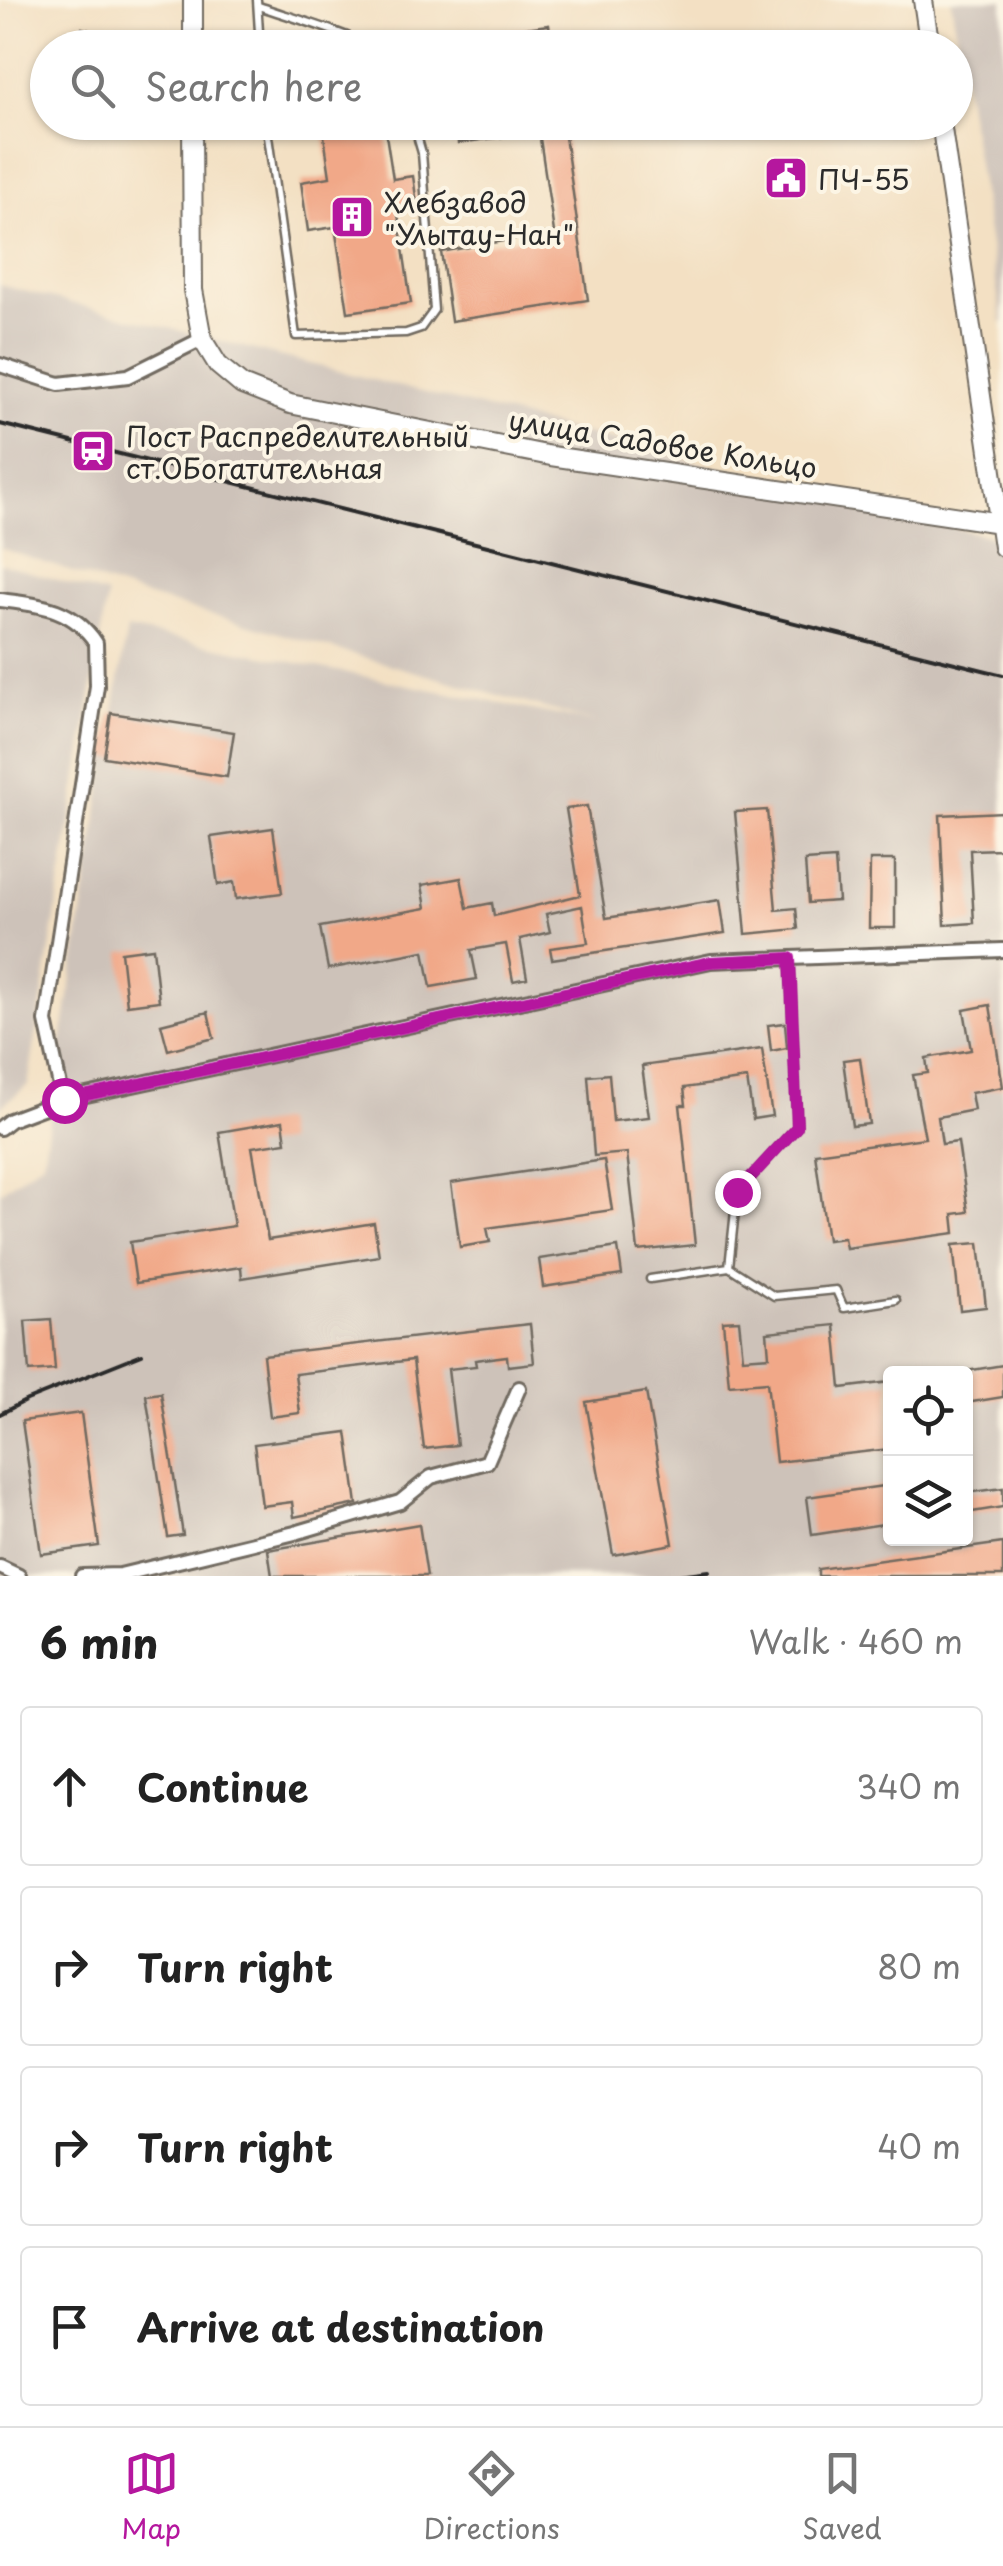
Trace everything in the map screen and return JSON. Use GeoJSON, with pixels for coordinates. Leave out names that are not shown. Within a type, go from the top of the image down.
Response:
{"type":"FeatureCollection","features":[{"type":"Feature","properties":{"kind":"street"},"geometry":{"type":"LineString","coordinates":[[193,0],[193,30]]}},
{"type":"Feature","properties":{"kind":"street"},"geometry":{"type":"LineString","coordinates":[[922,0],[927,30]]}},
{"type":"Feature","properties":{"kind":"street","name":"улица Садовое Кольцо"},"geometry":{"type":"LineString","coordinates":[[192,140],[193,290],[202,339],[218,365],[242,385],[290,404],[551,456],[1000,523]]}},
{"type":"Feature","properties":{"kind":"street"},"geometry":{"type":"LineString","coordinates":[[943,140],[1003,546]]}},
{"type":"Feature","properties":{"kind":"street"},"geometry":{"type":"LineString","coordinates":[[0,365],[58,384],[128,376],[202,339]]}},
{"type":"Feature","properties":{"kind":"street"},"geometry":{"type":"LineString","coordinates":[[0,600],[54,607],[72,617],[96,642],[98,686],[46,1021],[64,1100]]}},
{"type":"Feature","properties":{"kind":"street"},"geometry":{"type":"LineString","coordinates":[[0,1128],[10,1120],[64,1100],[710,962],[1003,950]]}},
{"type":"Feature","properties":{"kind":"street"},"geometry":{"type":"LineString","coordinates":[[82,1576],[120,1575],[294,1533],[400,1502],[431,1478],[488,1462],[520,1388]]}},
{"type":"Feature","properties":{"kind":"street"},"geometry":{"type":"LineString","coordinates":[[0,1566],[19,1576]]}},
{"type":"Feature","properties":{"kind":"lane"},"geometry":{"type":"LineString","coordinates":[[259,30],[258,3],[325,30]]}},
{"type":"Feature","properties":{"kind":"lane"},"geometry":{"type":"LineString","coordinates":[[269,140],[296,336],[406,333],[421,328],[434,310],[418,140]]}},
{"type":"Feature","properties":{"kind":"lane"},"geometry":{"type":"LineString","coordinates":[[729,1266],[737,1192],[797,1127],[790,958]]}},
{"type":"Feature","properties":{"kind":"lane"},"geometry":{"type":"LineString","coordinates":[[650,1279],[729,1266],[774,1296],[836,1290],[844,1308],[896,1300]]}},
{"type":"Feature","properties":{"kind":"shaded area"},"geometry":{"type":"Polygon","coordinates":[[[951,0],[1003,0],[1003,327],[973,138],[973,30],[956,30],[951,0]]]}},
{"type":"Feature","properties":{"kind":"shaded area"},"geometry":{"type":"Polygon","coordinates":[[[0,285],[1003,540],[1003,1576],[0,1576],[0,1192],[43,1161],[127,629],[598,723],[142,595],[0,548],[0,285]]]}},
{"type":"Feature","properties":{"kind":"shaded area"},"geometry":{"type":"Polygon","coordinates":[[[0,563],[107,595],[28,1085],[0,1107],[0,563]]]}},
{"type":"Feature","properties":{"kind":"building"},"geometry":{"type":"Polygon","coordinates":[[[549,25],[550,30],[510,30],[549,25]]]}},
{"type":"Feature","properties":{"kind":"building","name":"Хлебзавод \"Улытау-Нан\""},"geometry":{"type":"Polygon","coordinates":[[[325,140],[387,140],[393,179],[413,176],[417,204],[397,207],[411,303],[348,312],[335,227],[308,231],[301,182],[330,177],[325,140]]]}},
{"type":"Feature","properties":{"kind":"building"},"geometry":{"type":"Polygon","coordinates":[[[540,140],[566,140],[588,300],[451,321],[441,252],[554,232],[540,140]]]}},
{"type":"Feature","properties":{"kind":"building"},"geometry":{"type":"Polygon","coordinates":[[[111,713],[234,732],[227,777],[104,757],[111,713]]]}},
{"type":"Feature","properties":{"kind":"building"},"geometry":{"type":"Polygon","coordinates":[[[587,806],[606,918],[720,900],[725,933],[552,959],[550,948],[588,943],[582,906],[546,914],[550,932],[520,939],[527,978],[513,981],[506,944],[471,950],[477,979],[431,987],[424,951],[328,969],[320,927],[426,908],[422,885],[461,878],[467,908],[492,903],[494,916],[580,895],[566,809],[587,806]]]}},
{"type":"Feature","properties":{"kind":"building"},"geometry":{"type":"Polygon","coordinates":[[[767,810],[776,910],[796,908],[798,929],[746,934],[735,812],[767,810]]]}},
{"type":"Feature","properties":{"kind":"building"},"geometry":{"type":"Polygon","coordinates":[[[1003,812],[1003,849],[970,850],[974,923],[945,925],[940,815],[1003,812]]]}},
{"type":"Feature","properties":{"kind":"building"},"geometry":{"type":"Polygon","coordinates":[[[273,828],[282,893],[236,899],[234,882],[218,885],[211,837],[273,828]]]}},
{"type":"Feature","properties":{"kind":"building"},"geometry":{"type":"Polygon","coordinates":[[[835,859],[838,901],[808,903],[805,861],[835,859]]]}},
{"type":"Feature","properties":{"kind":"building"},"geometry":{"type":"Polygon","coordinates":[[[870,860],[895,860],[895,928],[869,928],[870,860]]]}},
{"type":"Feature","properties":{"kind":"building"},"geometry":{"type":"Polygon","coordinates":[[[153,948],[159,1001],[127,1005],[121,952],[153,948]]]}},
{"type":"Feature","properties":{"kind":"building"},"geometry":{"type":"Polygon","coordinates":[[[990,1005],[1003,1087],[971,1093],[974,1110],[938,1117],[942,1144],[958,1142],[968,1212],[953,1214],[955,1233],[846,1248],[844,1238],[827,1240],[815,1153],[925,1138],[913,1075],[928,1073],[926,1058],[971,1050],[964,1010],[990,1005]]]}},
{"type":"Feature","properties":{"kind":"building"},"geometry":{"type":"Polygon","coordinates":[[[208,1012],[214,1038],[168,1050],[161,1024],[208,1012]]]}},
{"type":"Feature","properties":{"kind":"building"},"geometry":{"type":"Polygon","coordinates":[[[785,1023],[787,1048],[771,1051],[768,1025],[785,1023]]]}},
{"type":"Feature","properties":{"kind":"building"},"geometry":{"type":"Polygon","coordinates":[[[762,1049],[772,1116],[753,1119],[747,1079],[684,1088],[686,1105],[680,1105],[695,1245],[638,1251],[627,1153],[594,1156],[588,1076],[609,1074],[613,1121],[649,1117],[642,1066],[762,1049]]]}},
{"type":"Feature","properties":{"kind":"building"},"geometry":{"type":"Polygon","coordinates":[[[860,1058],[869,1124],[852,1126],[843,1060],[860,1058]]]}},
{"type":"Feature","properties":{"kind":"building"},"geometry":{"type":"Polygon","coordinates":[[[283,1121],[286,1142],[252,1147],[268,1240],[374,1223],[379,1256],[242,1278],[241,1267],[136,1283],[130,1242],[234,1226],[219,1132],[283,1121]]]}},
{"type":"Feature","properties":{"kind":"building"},"geometry":{"type":"Polygon","coordinates":[[[604,1160],[612,1210],[487,1228],[490,1242],[460,1247],[451,1183],[604,1160]]]}},
{"type":"Feature","properties":{"kind":"building"},"geometry":{"type":"Polygon","coordinates":[[[979,1243],[986,1307],[960,1310],[953,1245],[979,1243]]]}},
{"type":"Feature","properties":{"kind":"building"},"geometry":{"type":"Polygon","coordinates":[[[618,1247],[622,1275],[543,1287],[539,1259],[618,1247]]]}},
{"type":"Feature","properties":{"kind":"building"},"geometry":{"type":"Polygon","coordinates":[[[51,1319],[55,1370],[29,1372],[25,1321],[51,1319]]]}},
{"type":"Feature","properties":{"kind":"building"},"geometry":{"type":"Polygon","coordinates":[[[739,1320],[743,1358],[769,1356],[767,1332],[835,1325],[841,1388],[883,1383],[883,1450],[776,1462],[767,1382],[729,1385],[723,1321],[739,1320]]]}},
{"type":"Feature","properties":{"kind":"building"},"geometry":{"type":"Polygon","coordinates":[[[530,1324],[534,1363],[508,1366],[507,1356],[475,1360],[476,1366],[448,1369],[457,1445],[424,1449],[413,1360],[295,1374],[300,1413],[270,1417],[263,1355],[530,1324]]]}},
{"type":"Feature","properties":{"kind":"building"},"geometry":{"type":"Polygon","coordinates":[[[1003,1365],[1003,1397],[973,1402],[973,1370],[1003,1365]]]}},
{"type":"Feature","properties":{"kind":"building"},"geometry":{"type":"Polygon","coordinates":[[[646,1392],[673,1544],[613,1555],[586,1402],[646,1392]]]}},
{"type":"Feature","properties":{"kind":"building"},"geometry":{"type":"Polygon","coordinates":[[[161,1393],[183,1535],[168,1537],[146,1395],[161,1393]]]}},
{"type":"Feature","properties":{"kind":"building"},"geometry":{"type":"Polygon","coordinates":[[[81,1413],[99,1546],[41,1554],[22,1421],[81,1413]]]}},
{"type":"Feature","properties":{"kind":"building"},"geometry":{"type":"Polygon","coordinates":[[[347,1432],[357,1504],[294,1517],[292,1502],[262,1506],[254,1444],[347,1432]]]}},
{"type":"Feature","properties":{"kind":"building"},"geometry":{"type":"Polygon","coordinates":[[[883,1486],[883,1524],[812,1535],[807,1497],[883,1486]]]}},
{"type":"Feature","properties":{"kind":"building"},"geometry":{"type":"Polygon","coordinates":[[[1003,1488],[1003,1507],[973,1512],[973,1492],[1003,1488]]]}},
{"type":"Feature","properties":{"kind":"building"},"geometry":{"type":"Polygon","coordinates":[[[419,1524],[427,1576],[272,1576],[268,1550],[419,1524]]]}},
{"type":"Feature","properties":{"kind":"building"},"geometry":{"type":"Polygon","coordinates":[[[1003,1543],[1003,1576],[818,1576],[818,1569],[1003,1543]]]}},
{"type":"Feature","properties":{"kind":"railway"},"geometry":{"type":"LineString","coordinates":[[0,424],[1003,675]]}},
{"type":"Feature","properties":{"kind":"railway"},"geometry":{"type":"LineString","coordinates":[[0,1414],[142,1354]]}},
{"type":"Feature","properties":{"kind":"railway"},"geometry":{"type":"LineString","coordinates":[[672,1576],[709,1571]]}},
{"type":"Feature","properties":{"kind":"place","name":"ПЧ-55"},"geometry":{"type":"Point","coordinates":[786,178]}},
{"type":"Feature","properties":{"kind":"place","name":"Хлебзавод \"Улытау-Нан\""},"geometry":{"type":"Point","coordinates":[352,217]}},
{"type":"Feature","properties":{"kind":"place","name":"Пост Распределительный ст.ОБогатительная"},"geometry":{"type":"Point","coordinates":[93,451]}},
{"type":"Feature","properties":{"kind":"route"},"geometry":{"type":"LineString","coordinates":[[64,1100],[710,962],[790,958],[797,1127],[737,1192]]}}]}
